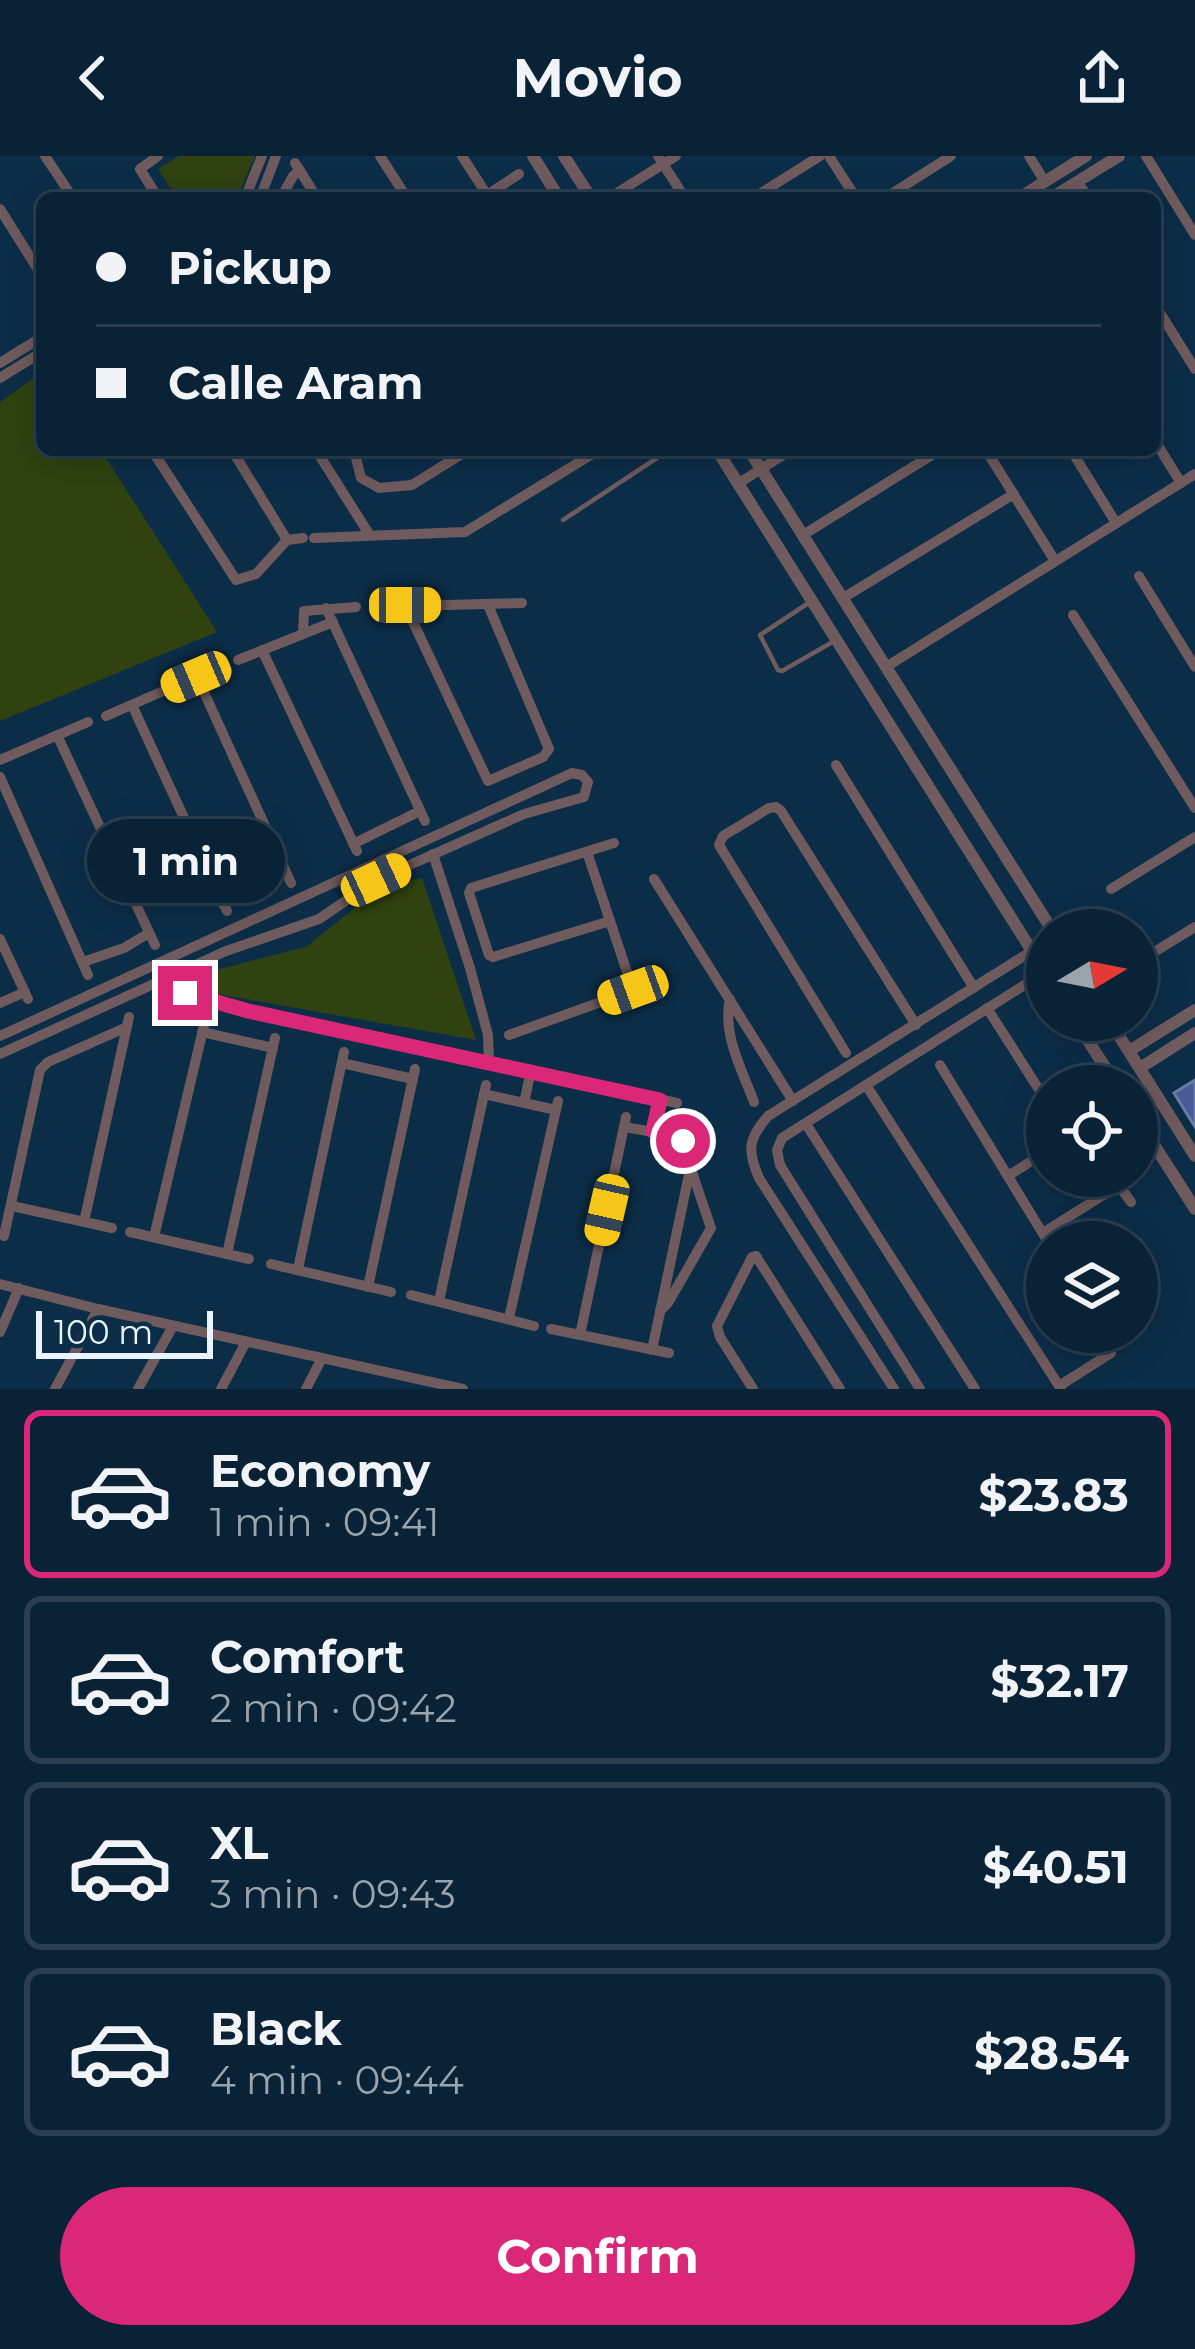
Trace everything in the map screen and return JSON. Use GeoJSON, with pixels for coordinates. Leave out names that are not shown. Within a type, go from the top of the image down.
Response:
{"type":"FeatureCollection","features":[{"type":"Feature","properties":{"kind":"street"},"geometry":{"type":"LineString","coordinates":[[45,156],[69,192]]}},
{"type":"Feature","properties":{"kind":"street"},"geometry":{"type":"LineString","coordinates":[[154,192],[140,169],[158,156]]}},
{"type":"Feature","properties":{"kind":"street"},"geometry":{"type":"LineString","coordinates":[[247,192],[262,156]]}},
{"type":"Feature","properties":{"kind":"street"},"geometry":{"type":"LineString","coordinates":[[262,192],[276,156]]}},
{"type":"Feature","properties":{"kind":"street"},"geometry":{"type":"LineString","coordinates":[[380,156],[403,192]]}},
{"type":"Feature","properties":{"kind":"street"},"geometry":{"type":"LineString","coordinates":[[462,156],[485,192]]}},
{"type":"Feature","properties":{"kind":"street"},"geometry":{"type":"LineString","coordinates":[[533,156],[555,192]]}},
{"type":"Feature","properties":{"kind":"street"},"geometry":{"type":"LineString","coordinates":[[564,156],[587,192]]}},
{"type":"Feature","properties":{"kind":"street"},"geometry":{"type":"LineString","coordinates":[[617,192],[660,160],[676,156]]}},
{"type":"Feature","properties":{"kind":"street"},"geometry":{"type":"LineString","coordinates":[[763,192],[825,156],[852,192]]}},
{"type":"Feature","properties":{"kind":"street"},"geometry":{"type":"LineString","coordinates":[[895,192],[952,156]]}},
{"type":"Feature","properties":{"kind":"street"},"geometry":{"type":"LineString","coordinates":[[1029,156],[1045,182]]}},
{"type":"Feature","properties":{"kind":"street"},"geometry":{"type":"LineString","coordinates":[[1029,192],[1065,162],[1086,156]]}},
{"type":"Feature","properties":{"kind":"street"},"geometry":{"type":"LineString","coordinates":[[1061,192],[1119,156]]}},
{"type":"Feature","properties":{"kind":"street"},"geometry":{"type":"LineString","coordinates":[[1146,156],[1195,235]]}},
{"type":"Feature","properties":{"kind":"street"},"geometry":{"type":"LineString","coordinates":[[660,160],[681,192]]}},
{"type":"Feature","properties":{"kind":"street"},"geometry":{"type":"LineString","coordinates":[[284,192],[297,166],[313,192]]}},
{"type":"Feature","properties":{"kind":"street"},"geometry":{"type":"LineString","coordinates":[[494,192],[519,174]]}},
{"type":"Feature","properties":{"kind":"street"},"geometry":{"type":"LineString","coordinates":[[268,178],[283,192]]}},
{"type":"Feature","properties":{"kind":"street"},"geometry":{"type":"LineString","coordinates":[[1078,182],[1084,192]]}},
{"type":"Feature","properties":{"kind":"street"},"geometry":{"type":"LineString","coordinates":[[0,209],[36,266]]}},
{"type":"Feature","properties":{"kind":"street"},"geometry":{"type":"LineString","coordinates":[[1161,315],[1195,369]]}},
{"type":"Feature","properties":{"kind":"street"},"geometry":{"type":"LineString","coordinates":[[0,363],[36,346]]}},
{"type":"Feature","properties":{"kind":"street"},"geometry":{"type":"LineString","coordinates":[[0,378],[36,348]]}},
{"type":"Feature","properties":{"kind":"street"},"geometry":{"type":"LineString","coordinates":[[1161,451],[1181,483]]}},
{"type":"Feature","properties":{"kind":"street"},"geometry":{"type":"LineString","coordinates":[[156,456],[236,580],[256,574],[287,540],[465,532],[589,456]]}},
{"type":"Feature","properties":{"kind":"street"},"geometry":{"type":"LineString","coordinates":[[236,456],[287,540]]}},
{"type":"Feature","properties":{"kind":"street"},"geometry":{"type":"LineString","coordinates":[[320,456],[369,534]]}},
{"type":"Feature","properties":{"kind":"street"},"geometry":{"type":"LineString","coordinates":[[356,456],[361,478],[379,488],[412,485],[458,456]]}},
{"type":"Feature","properties":{"kind":"street"},"geometry":{"type":"LineString","coordinates":[[721,456],[1026,940]]}},
{"type":"Feature","properties":{"kind":"street"},"geometry":{"type":"LineString","coordinates":[[753,456],[1039,909]]}},
{"type":"Feature","properties":{"kind":"street"},"geometry":{"type":"LineString","coordinates":[[739,483],[782,456]]}},
{"type":"Feature","properties":{"kind":"street"},"geometry":{"type":"LineString","coordinates":[[803,535],[930,456]]}},
{"type":"Feature","properties":{"kind":"street"},"geometry":{"type":"LineString","coordinates":[[990,456],[1055,561]]}},
{"type":"Feature","properties":{"kind":"street"},"geometry":{"type":"LineString","coordinates":[[1075,456],[1116,523]]}},
{"type":"Feature","properties":{"kind":"street"},"geometry":{"type":"LineString","coordinates":[[886,667],[1195,474]]}},
{"type":"Feature","properties":{"kind":"street"},"geometry":{"type":"LineString","coordinates":[[341,490],[361,478]]}},
{"type":"Feature","properties":{"kind":"street"},"geometry":{"type":"LineString","coordinates":[[843,598],[1014,494]]}},
{"type":"Feature","properties":{"kind":"street"},"geometry":{"type":"LineString","coordinates":[[1139,576],[1195,667]]}},
{"type":"Feature","properties":{"kind":"street"},"geometry":{"type":"LineString","coordinates":[[376,607],[522,603]]}},
{"type":"Feature","properties":{"kind":"street"},"geometry":{"type":"LineString","coordinates":[[405,605],[488,781],[543,757],[549,749],[488,605]]}},
{"type":"Feature","properties":{"kind":"street"},"geometry":{"type":"LineString","coordinates":[[304,633],[304,611],[356,607]]}},
{"type":"Feature","properties":{"kind":"street"},"geometry":{"type":"LineString","coordinates":[[262,650],[355,848],[390,826],[423,816],[326,608]]}},
{"type":"Feature","properties":{"kind":"street"},"geometry":{"type":"LineString","coordinates":[[1073,615],[1195,808]]}},
{"type":"Feature","properties":{"kind":"street"},"geometry":{"type":"LineString","coordinates":[[238,660],[333,622]]}},
{"type":"Feature","properties":{"kind":"street"},"geometry":{"type":"LineString","coordinates":[[106,716],[216,668]]}},
{"type":"Feature","properties":{"kind":"street"},"geometry":{"type":"LineString","coordinates":[[132,705],[225,907],[256,887],[289,878],[196,677]]}},
{"type":"Feature","properties":{"kind":"street"},"geometry":{"type":"LineString","coordinates":[[0,760],[88,722]]}},
{"type":"Feature","properties":{"kind":"street"},"geometry":{"type":"LineString","coordinates":[[57,735],[152,939],[83,962]]}},
{"type":"Feature","properties":{"kind":"street"},"geometry":{"type":"LineString","coordinates":[[836,765],[974,988]]}},
{"type":"Feature","properties":{"kind":"street"},"geometry":{"type":"LineString","coordinates":[[514,770],[525,795]]}},
{"type":"Feature","properties":{"kind":"street"},"geometry":{"type":"LineString","coordinates":[[0,1036],[572,773],[588,782],[584,797],[524,814],[433,854],[376,880],[319,919],[226,951],[0,1054]]}},
{"type":"Feature","properties":{"kind":"street"},"geometry":{"type":"LineString","coordinates":[[0,777],[88,975]]}},
{"type":"Feature","properties":{"kind":"street"},"geometry":{"type":"LineString","coordinates":[[846,1053],[720,848],[723,836],[769,808],[781,811],[916,1025]]}},
{"type":"Feature","properties":{"kind":"street"},"geometry":{"type":"LineString","coordinates":[[390,826],[401,852]]}},
{"type":"Feature","properties":{"kind":"street"},"geometry":{"type":"LineString","coordinates":[[1111,889],[1195,837]]}},
{"type":"Feature","properties":{"kind":"street"},"geometry":{"type":"LineString","coordinates":[[610,921],[493,957],[469,893],[471,888],[614,843]]}},
{"type":"Feature","properties":{"kind":"street"},"geometry":{"type":"LineString","coordinates":[[587,852],[633,990]]}},
{"type":"Feature","properties":{"kind":"street"},"geometry":{"type":"LineString","coordinates":[[433,854],[488,1035],[489,1062]]}},
{"type":"Feature","properties":{"kind":"street"},"geometry":{"type":"LineString","coordinates":[[654,879],[793,1101]]}},
{"type":"Feature","properties":{"kind":"street"},"geometry":{"type":"LineString","coordinates":[[256,887],[269,913]]}},
{"type":"Feature","properties":{"kind":"street"},"geometry":{"type":"LineString","coordinates":[[308,895],[319,919]]}},
{"type":"Feature","properties":{"kind":"street"},"geometry":{"type":"LineString","coordinates":[[285,905],[295,929]]}},
{"type":"Feature","properties":{"kind":"street"},"geometry":{"type":"LineString","coordinates":[[458,931],[478,925]]}},
{"type":"Feature","properties":{"kind":"street"},"geometry":{"type":"LineString","coordinates":[[1158,950],[1195,928]]}},
{"type":"Feature","properties":{"kind":"street"},"geometry":{"type":"LineString","coordinates":[[0,939],[27,995],[0,1003]]}},
{"type":"Feature","properties":{"kind":"street"},"geometry":{"type":"LineString","coordinates":[[124,948],[136,974]]}},
{"type":"Feature","properties":{"kind":"street"},"geometry":{"type":"LineString","coordinates":[[894,1389],[759,1178],[751,1159],[752,1135],[768,1117],[1026,955]]}},
{"type":"Feature","properties":{"kind":"street"},"geometry":{"type":"LineString","coordinates":[[509,1035],[662,980]]}},
{"type":"Feature","properties":{"kind":"street"},"geometry":{"type":"LineString","coordinates":[[154,984],[248,1011],[677,1103]]}},
{"type":"Feature","properties":{"kind":"street"},"geometry":{"type":"LineString","coordinates":[[920,1389],[780,1165],[777,1150],[782,1138],[1026,985]]}},
{"type":"Feature","properties":{"kind":"street"},"geometry":{"type":"LineString","coordinates":[[730,999],[729,1034],[754,1102]]}},
{"type":"Feature","properties":{"kind":"street"},"geometry":{"type":"LineString","coordinates":[[987,1007],[1026,1069]]}},
{"type":"Feature","properties":{"kind":"street"},"geometry":{"type":"LineString","coordinates":[[1129,1051],[1195,1010]]}},
{"type":"Feature","properties":{"kind":"street"},"geometry":{"type":"LineString","coordinates":[[242,1042],[248,1011]]}},
{"type":"Feature","properties":{"kind":"street"},"geometry":{"type":"LineString","coordinates":[[79,1020],[89,1042]]}},
{"type":"Feature","properties":{"kind":"street"},"geometry":{"type":"LineString","coordinates":[[4,1237],[40,1070],[128,1022],[84,1222]]}},
{"type":"Feature","properties":{"kind":"street"},"geometry":{"type":"LineString","coordinates":[[154,1237],[204,1027],[242,1042],[274,1043],[227,1254]]}},
{"type":"Feature","properties":{"kind":"street"},"geometry":{"type":"LineString","coordinates":[[1145,1065],[1195,1033]]}},
{"type":"Feature","properties":{"kind":"street"},"geometry":{"type":"LineString","coordinates":[[1123,1041],[1138,1065]]}},
{"type":"Feature","properties":{"kind":"street"},"geometry":{"type":"LineString","coordinates":[[380,1071],[388,1042]]}},
{"type":"Feature","properties":{"kind":"street"},"geometry":{"type":"LineString","coordinates":[[298,1269],[343,1058],[380,1071],[414,1074],[368,1287]]}},
{"type":"Feature","properties":{"kind":"street"},"geometry":{"type":"LineString","coordinates":[[940,1065],[1035,1221]]}},
{"type":"Feature","properties":{"kind":"street"},"geometry":{"type":"LineString","coordinates":[[524,1103],[531,1070]]}},
{"type":"Feature","properties":{"kind":"street"},"geometry":{"type":"LineString","coordinates":[[866,1085],[1060,1388],[1111,1353]]}},
{"type":"Feature","properties":{"kind":"street"},"geometry":{"type":"LineString","coordinates":[[439,1301],[485,1090],[524,1103],[556,1105],[509,1318]]}},
{"type":"Feature","properties":{"kind":"street"},"geometry":{"type":"LineString","coordinates":[[1158,1097],[1195,1156]]}},
{"type":"Feature","properties":{"kind":"street"},"geometry":{"type":"LineString","coordinates":[[653,1131],[660,1100]]}},
{"type":"Feature","properties":{"kind":"street"},"geometry":{"type":"LineString","coordinates":[[580,1335],[626,1122],[680,1137],[711,1228],[660,1311]]}},
{"type":"Feature","properties":{"kind":"street"},"geometry":{"type":"LineString","coordinates":[[806,1124],[975,1389]]}},
{"type":"Feature","properties":{"kind":"street"},"geometry":{"type":"LineString","coordinates":[[1158,1151],[1195,1210]]}},
{"type":"Feature","properties":{"kind":"street"},"geometry":{"type":"LineString","coordinates":[[1008,1176],[1026,1164]]}},
{"type":"Feature","properties":{"kind":"street"},"geometry":{"type":"LineString","coordinates":[[652,1350],[692,1165]]}},
{"type":"Feature","properties":{"kind":"street"},"geometry":{"type":"LineString","coordinates":[[1066,1221],[1096,1197]]}},
{"type":"Feature","properties":{"kind":"street"},"geometry":{"type":"LineString","coordinates":[[1127,1197],[1131,1202]]}},
{"type":"Feature","properties":{"kind":"street"},"geometry":{"type":"LineString","coordinates":[[12,1205],[112,1228]]}},
{"type":"Feature","properties":{"kind":"street"},"geometry":{"type":"LineString","coordinates":[[130,1232],[249,1259]]}},
{"type":"Feature","properties":{"kind":"street"},"geometry":{"type":"LineString","coordinates":[[753,1389],[717,1326],[756,1256],[840,1389]]}},
{"type":"Feature","properties":{"kind":"street"},"geometry":{"type":"LineString","coordinates":[[271,1264],[392,1292]]}},
{"type":"Feature","properties":{"kind":"street"},"geometry":{"type":"LineString","coordinates":[[0,1284],[461,1389]]}},
{"type":"Feature","properties":{"kind":"street"},"geometry":{"type":"LineString","coordinates":[[0,1332],[19,1288]]}},
{"type":"Feature","properties":{"kind":"street"},"geometry":{"type":"LineString","coordinates":[[411,1294],[534,1326]]}},
{"type":"Feature","properties":{"kind":"street"},"geometry":{"type":"LineString","coordinates":[[844,1308],[863,1295]]}},
{"type":"Feature","properties":{"kind":"street"},"geometry":{"type":"LineString","coordinates":[[55,1389],[98,1310]]}},
{"type":"Feature","properties":{"kind":"street"},"geometry":{"type":"LineString","coordinates":[[138,1389],[173,1326]]}},
{"type":"Feature","properties":{"kind":"street"},"geometry":{"type":"LineString","coordinates":[[551,1329],[669,1353]]}},
{"type":"Feature","properties":{"kind":"street"},"geometry":{"type":"LineString","coordinates":[[221,1389],[245,1342]]}},
{"type":"Feature","properties":{"kind":"street"},"geometry":{"type":"LineString","coordinates":[[306,1389],[322,1358]]}},
{"type":"Feature","properties":{"kind":"lane"},"geometry":{"type":"LineString","coordinates":[[563,520],[660,456]]}},
{"type":"Feature","properties":{"kind":"lane"},"geometry":{"type":"LineString","coordinates":[[812,601],[760,635],[778,670],[836,640]]}},
{"type":"Feature","properties":{"kind":"green space"},"geometry":{"type":"Polygon","coordinates":[[[179,156],[255,156],[240,192],[173,192],[158,169],[179,156]]]}},
{"type":"Feature","properties":{"kind":"green space"},"geometry":{"type":"Polygon","coordinates":[[[36,376],[36,456],[105,456],[217,632],[0,721],[0,402],[36,376]]]}},
{"type":"Feature","properties":{"kind":"green space"},"geometry":{"type":"Polygon","coordinates":[[[422,878],[476,1040],[161,984],[306,947],[381,887],[422,878]]]}},
{"type":"Feature","properties":{"kind":"building"},"geometry":{"type":"Polygon","coordinates":[[[1195,1080],[1195,1127],[1174,1093],[1195,1080]]]}},
{"type":"Feature","properties":{"kind":"route"},"geometry":{"type":"LineString","coordinates":[[185,993],[248,1011],[660,1100],[653,1131],[683,1141]]}}]}
